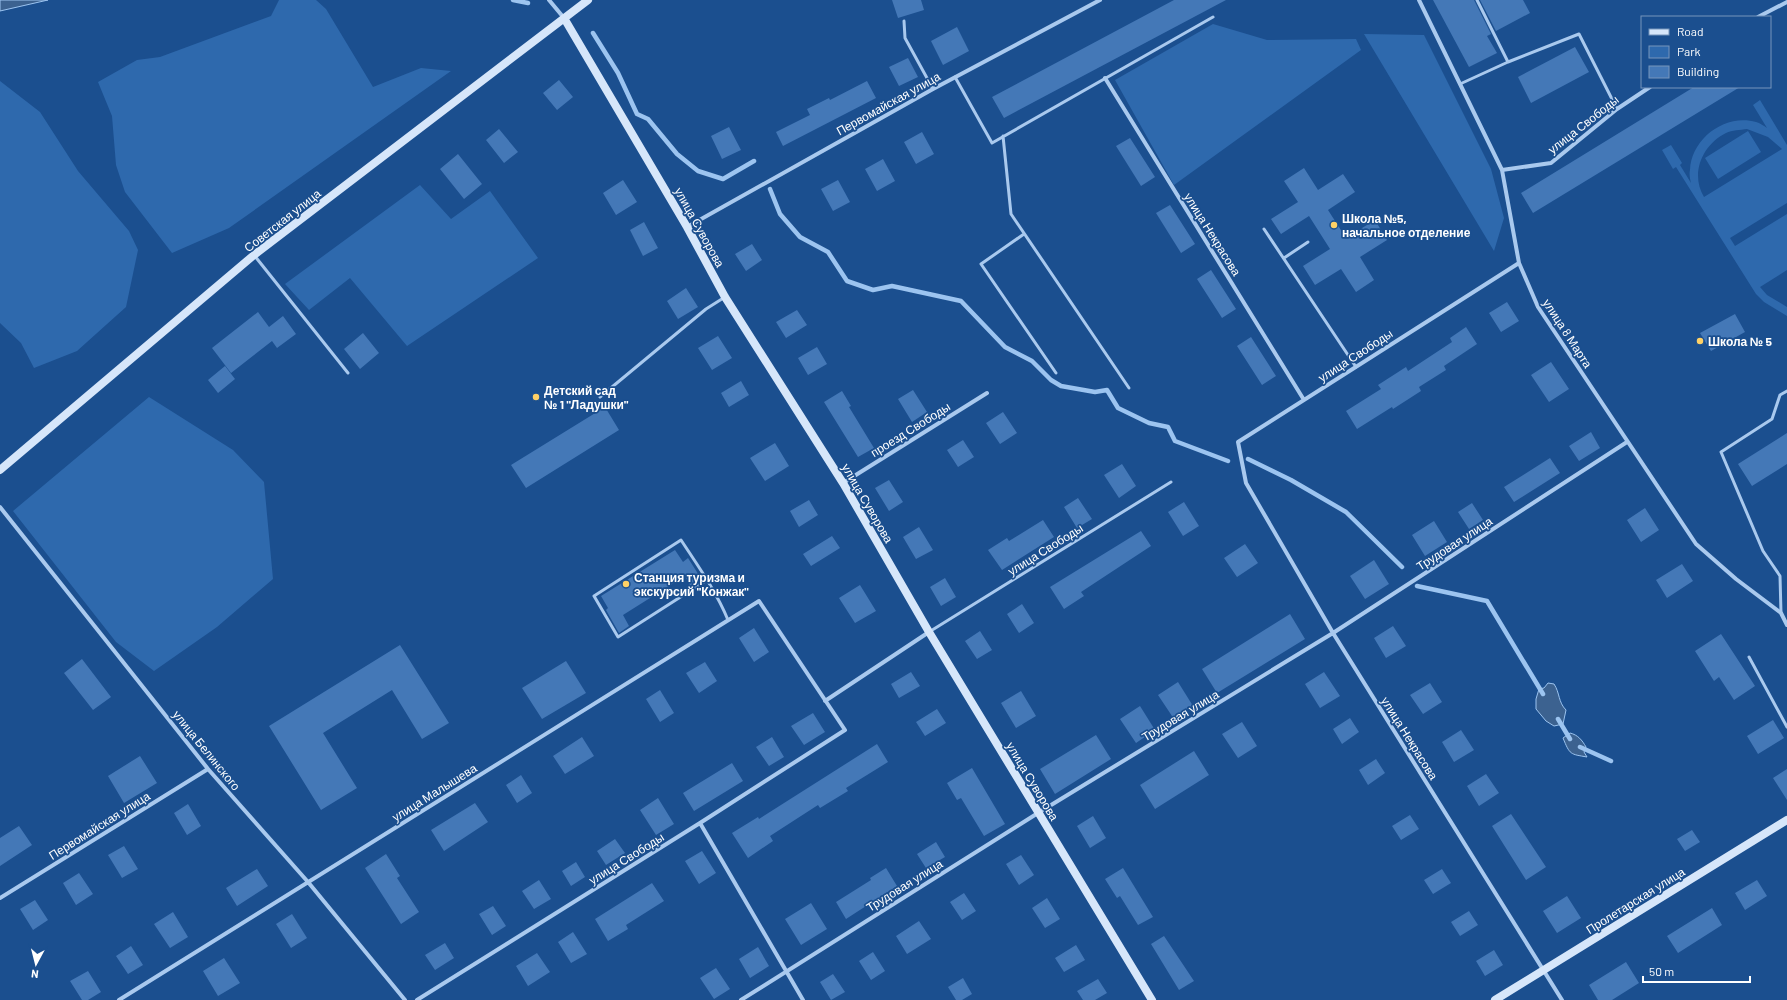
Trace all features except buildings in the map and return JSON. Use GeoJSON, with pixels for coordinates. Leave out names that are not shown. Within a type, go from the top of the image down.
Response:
{"type":"FeatureCollection","features":[{"type":"Feature","properties":{"kind":"main road","name":"Советская улица"},"geometry":{"type":"LineString","coordinates":[[0,470],[254,255],[588,0]]}},
{"type":"Feature","properties":{"kind":"main road","name":"улица Суворова"},"geometry":{"type":"LineString","coordinates":[[564,18],[687,227],[725,297],[843,483],[929,632],[1152,1000]]}},
{"type":"Feature","properties":{"kind":"main road","name":"Пролетарская улица"},"geometry":{"type":"LineString","coordinates":[[1495,1000],[1787,820]]}},
{"type":"Feature","properties":{"kind":"street"},"geometry":{"type":"LineString","coordinates":[[549,0],[564,18]]}},
{"type":"Feature","properties":{"kind":"street","name":"Первомайская улица"},"geometry":{"type":"LineString","coordinates":[[687,227],[933,89],[1100,0]]}},
{"type":"Feature","properties":{"kind":"street","name":"улица 8 Марта"},"geometry":{"type":"LineString","coordinates":[[1419,0],[1502,170],[1518,263],[1538,308],[1696,544],[1736,579],[1781,613],[1787,625]]}},
{"type":"Feature","properties":{"kind":"street"},"geometry":{"type":"LineString","coordinates":[[1760,16],[1787,2]]}},
{"type":"Feature","properties":{"kind":"street","name":"улица Некрасова"},"geometry":{"type":"LineString","coordinates":[[1106,78],[1304,400]]}},
{"type":"Feature","properties":{"kind":"street","name":"улица Свободы"},"geometry":{"type":"LineString","coordinates":[[1502,170],[1550,163],[1617,109],[1648,88]]}},
{"type":"Feature","properties":{"kind":"street","name":"улица Свободы"},"geometry":{"type":"LineString","coordinates":[[1246,483],[1238,442],[1518,263]]}},
{"type":"Feature","properties":{"kind":"street","name":"проезд Свободы"},"geometry":{"type":"LineString","coordinates":[[843,483],[987,393]]}},
{"type":"Feature","properties":{"kind":"street","name":"Трудовая улица"},"geometry":{"type":"LineString","coordinates":[[741,1000],[1038,813],[1333,634],[1627,442]]}},
{"type":"Feature","properties":{"kind":"street","name":"улица Некрасова"},"geometry":{"type":"LineString","coordinates":[[1246,483],[1333,634],[1562,1000]]}},
{"type":"Feature","properties":{"kind":"street","name":"улица Белинского"},"geometry":{"type":"LineString","coordinates":[[0,507],[208,769],[308,882],[405,1000]]}},
{"type":"Feature","properties":{"kind":"street","name":"улица Малышева"},"geometry":{"type":"LineString","coordinates":[[119,1000],[759,601],[825,701]]}},
{"type":"Feature","properties":{"kind":"street"},"geometry":{"type":"LineString","coordinates":[[825,701],[929,632]]}},
{"type":"Feature","properties":{"kind":"street","name":"улица Свободы"},"geometry":{"type":"LineString","coordinates":[[417,1000],[700,823],[845,730],[825,701]]}},
{"type":"Feature","properties":{"kind":"street","name":"Первомайская улица"},"geometry":{"type":"LineString","coordinates":[[0,898],[208,769]]}},
{"type":"Feature","properties":{"kind":"street"},"geometry":{"type":"LineString","coordinates":[[700,823],[803,1000]]}},
{"type":"Feature","properties":{"kind":"lane"},"geometry":{"type":"LineString","coordinates":[[1477,0],[1508,62]]}},
{"type":"Feature","properties":{"kind":"lane"},"geometry":{"type":"LineString","coordinates":[[955,77],[992,143],[1213,17]]}},
{"type":"Feature","properties":{"kind":"lane"},"geometry":{"type":"LineString","coordinates":[[904,21],[905,38],[933,89]]}},
{"type":"Feature","properties":{"kind":"lane"},"geometry":{"type":"LineString","coordinates":[[1460,84],[1508,62],[1579,34],[1617,109]]}},
{"type":"Feature","properties":{"kind":"lane"},"geometry":{"type":"LineString","coordinates":[[1003,136],[1011,214],[1129,388]]}},
{"type":"Feature","properties":{"kind":"lane"},"geometry":{"type":"LineString","coordinates":[[1264,229],[1356,367]]}},
{"type":"Feature","properties":{"kind":"lane"},"geometry":{"type":"LineString","coordinates":[[1024,234],[981,264],[1056,373]]}},
{"type":"Feature","properties":{"kind":"lane"},"geometry":{"type":"LineString","coordinates":[[1284,258],[1308,242]]}},
{"type":"Feature","properties":{"kind":"lane"},"geometry":{"type":"LineString","coordinates":[[254,255],[348,373]]}},
{"type":"Feature","properties":{"kind":"lane"},"geometry":{"type":"LineString","coordinates":[[600,397],[706,309],[725,297]]}},
{"type":"Feature","properties":{"kind":"lane"},"geometry":{"type":"LineString","coordinates":[[1781,613],[1780,576],[1763,551],[1721,452],[1772,418],[1780,395],[1787,391]]}},
{"type":"Feature","properties":{"kind":"lane","name":"улица Свободы"},"geometry":{"type":"LineString","coordinates":[[929,632],[1171,482]]}},
{"type":"Feature","properties":{"kind":"lane"},"geometry":{"type":"LineString","coordinates":[[707,580],[618,637],[594,596],[681,540],[707,580],[722,604],[728,620]]}},
{"type":"Feature","properties":{"kind":"lane"},"geometry":{"type":"LineString","coordinates":[[1749,657],[1787,727]]}},
{"type":"Feature","properties":{"kind":"green space"},"geometry":{"type":"Polygon","coordinates":[[[279,0],[316,0],[326,9],[373,87],[421,68],[451,71],[229,228],[172,253],[125,192],[116,165],[112,116],[98,82],[137,60],[160,57],[271,16],[279,0]]]}},
{"type":"Feature","properties":{"kind":"green space"},"geometry":{"type":"Polygon","coordinates":[[[1213,24],[1267,40],[1356,39],[1361,50],[1174,185],[1115,80],[1213,24]]]}},
{"type":"Feature","properties":{"kind":"green space"},"geometry":{"type":"Polygon","coordinates":[[[1364,34],[1424,35],[1491,169],[1504,218],[1494,251],[1364,34]]]}},
{"type":"Feature","properties":{"kind":"green space"},"geometry":{"type":"Polygon","coordinates":[[[0,81],[40,112],[78,171],[129,231],[138,250],[126,307],[77,351],[34,368],[21,343],[0,323],[0,81]]]}},
{"type":"Feature","properties":{"kind":"green space"},"geometry":{"type":"Polygon","coordinates":[[[1760,100],[1787,145],[1787,203],[1730,238],[1735,246],[1787,214],[1787,270],[1760,287],[1767,295],[1787,307],[1787,316],[1764,302],[1756,294],[1676,167],[1673,169],[1662,150],[1671,145],[1682,163],[1680,165],[1691,183],[1690,173],[1692,159],[1696,148],[1712,131],[1733,121],[1744,120],[1757,122],[1767,128],[1753,105],[1760,100]],[[1747,129],[1736,130],[1726,133],[1710,145],[1705,152],[1698,170],[1700,188],[1704,197],[1782,149],[1768,137],[1747,129]]]}},
{"type":"Feature","properties":{"kind":"green space"},"geometry":{"type":"Polygon","coordinates":[[[1748,131],[1761,152],[1718,179],[1705,158],[1748,131]]]}},
{"type":"Feature","properties":{"kind":"green space"},"geometry":{"type":"Polygon","coordinates":[[[420,185],[451,219],[490,191],[538,258],[407,346],[350,278],[309,310],[285,284],[420,185]]]}},
{"type":"Feature","properties":{"kind":"green space"},"geometry":{"type":"Polygon","coordinates":[[[149,397],[233,450],[264,482],[273,579],[217,627],[154,671],[116,642],[13,511],[149,397]]]}},
{"type":"Feature","properties":{"kind":"shaded area"},"geometry":{"type":"Polygon","coordinates":[[[0,0],[48,0],[0,11],[0,0]]]}},
{"type":"Feature","properties":{"kind":"shaded area"},"geometry":{"type":"Polygon","coordinates":[[[1548,683],[1554,684],[1563,707],[1566,710],[1563,724],[1554,726],[1546,721],[1536,709],[1536,699],[1539,689],[1544,688],[1548,683]]]}},
{"type":"Feature","properties":{"kind":"shaded area"},"geometry":{"type":"Polygon","coordinates":[[[1570,733],[1578,736],[1583,742],[1586,747],[1584,752],[1587,757],[1571,753],[1569,751],[1563,738],[1570,733]]]}},
{"type":"Feature","properties":{"kind":"waterway"},"geometry":{"type":"LineString","coordinates":[[513,0],[528,3]]}},
{"type":"Feature","properties":{"kind":"waterway"},"geometry":{"type":"LineString","coordinates":[[593,33],[618,73],[637,114],[648,119],[677,154],[698,171],[723,179],[754,161]]}},
{"type":"Feature","properties":{"kind":"waterway"},"geometry":{"type":"LineString","coordinates":[[770,189],[780,214],[800,237],[828,252],[847,281],[873,290],[892,286],[961,301],[1005,347],[1032,361],[1051,380],[1061,386],[1095,392],[1107,390],[1118,408],[1149,423],[1168,427],[1175,441],[1228,461]]}},
{"type":"Feature","properties":{"kind":"waterway"},"geometry":{"type":"LineString","coordinates":[[1248,459],[1291,480],[1346,512],[1402,567]]}},
{"type":"Feature","properties":{"kind":"waterway"},"geometry":{"type":"LineString","coordinates":[[1417,586],[1487,601],[1543,694]]}},
{"type":"Feature","properties":{"kind":"waterway"},"geometry":{"type":"LineString","coordinates":[[1558,719],[1570,739]]}},
{"type":"Feature","properties":{"kind":"waterway"},"geometry":{"type":"LineString","coordinates":[[1580,747],[1611,761]]}},
{"type":"Feature","properties":{"kind":"place","name":"Школа №5, начальное отделение"},"geometry":{"type":"Point","coordinates":[1334,225]}},
{"type":"Feature","properties":{"kind":"place","name":"Школа № 5"},"geometry":{"type":"Point","coordinates":[1700,341]}},
{"type":"Feature","properties":{"kind":"place","name":"Детский сад № 1 \"Ладушки\""},"geometry":{"type":"Point","coordinates":[536,397]}},
{"type":"Feature","properties":{"kind":"place","name":"Станция туризма и экскурсий \"Конжак\""},"geometry":{"type":"Point","coordinates":[626,584]}}]}
